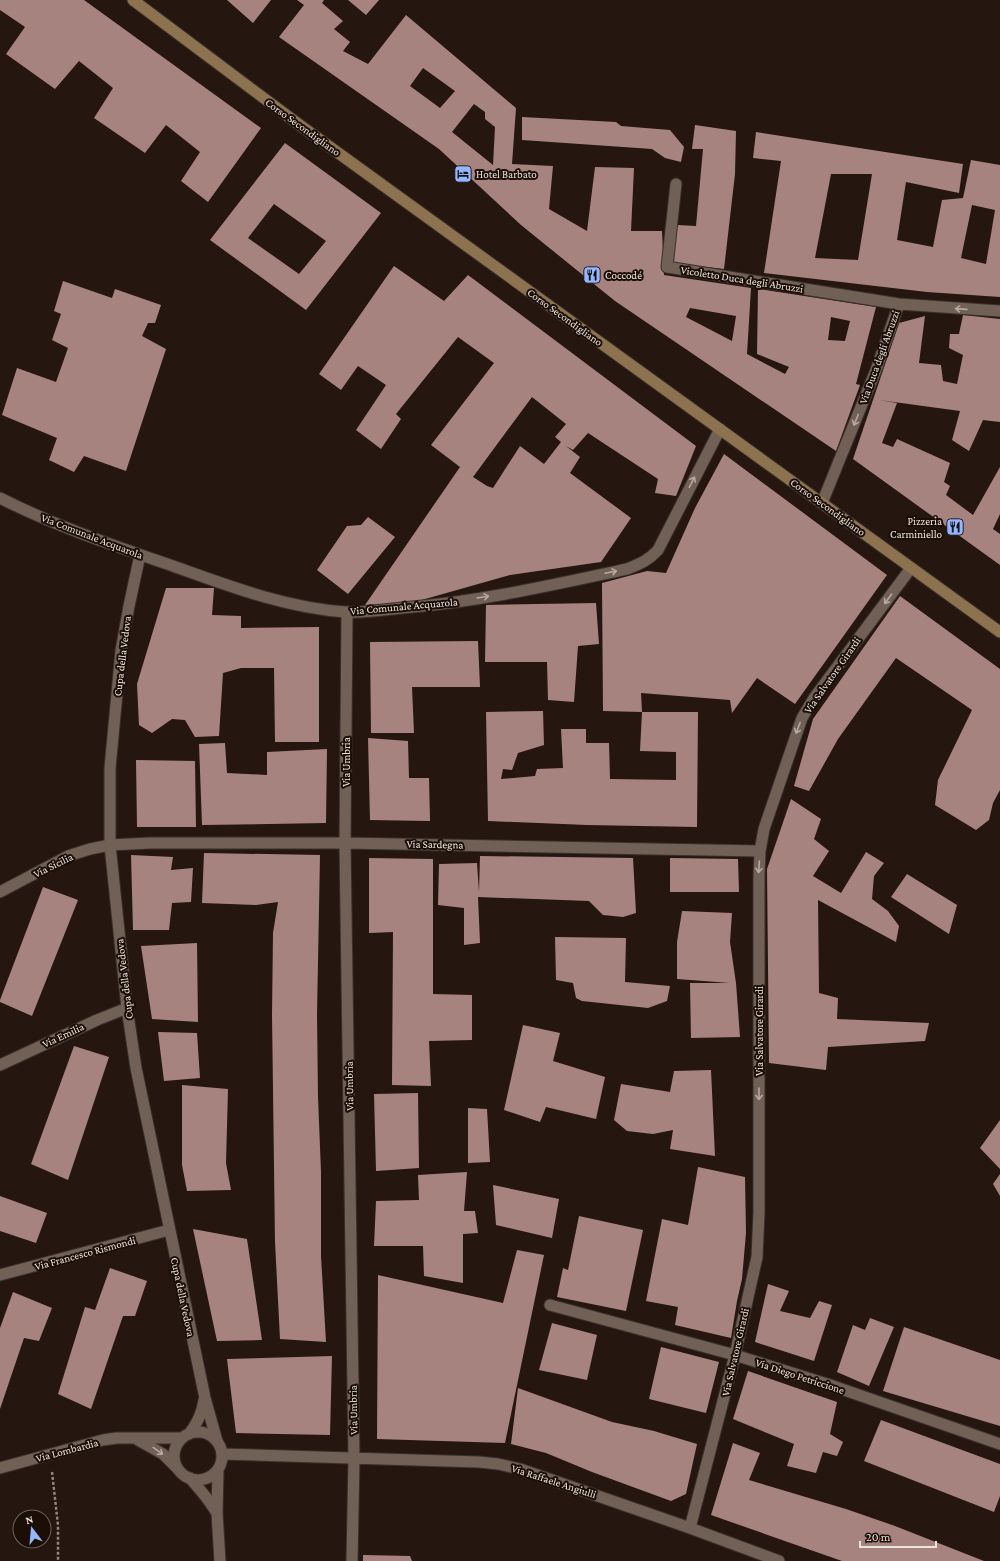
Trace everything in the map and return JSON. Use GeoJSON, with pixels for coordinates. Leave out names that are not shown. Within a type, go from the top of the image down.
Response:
{"type":"FeatureCollection","features":[{"type":"Feature","properties":{"kind":"main road","name":"Corso Secondigliano"},"geometry":{"type":"LineString","coordinates":[[140,2],[301,126],[1000,632]]}},
{"type":"Feature","properties":{"kind":"street","name":"Vicoletto Duca degli Abruzzi"},"geometry":{"type":"LineString","coordinates":[[676,184],[667,267],[899,304]]}},
{"type":"Feature","properties":{"kind":"street","name":"Via Duca degli Abruzzi"},"geometry":{"type":"LineString","coordinates":[[822,503],[876,370],[899,304],[1000,311]]}},
{"type":"Feature","properties":{"kind":"street","name":"Via Comunale Acquarola"},"geometry":{"type":"LineString","coordinates":[[0,498],[27,512],[140,555],[250,593],[294,605],[347,612],[434,606],[521,591],[626,569],[650,559],[658,550],[720,429]]}},
{"type":"Feature","properties":{"kind":"street","name":"Cupa della Vedova"},"geometry":{"type":"LineString","coordinates":[[140,555],[121,651],[110,768],[110,846],[112,882],[127,1008],[136,1068],[205,1398],[217,1441]]}},
{"type":"Feature","properties":{"kind":"street","name":"Via Salvatore Girardi"},"geometry":{"type":"LineString","coordinates":[[690,1528],[735,1355],[757,1257],[759,1212],[759,884],[760,851],[764,829],[802,718],[814,698],[911,568]]}},
{"type":"Feature","properties":{"kind":"street","name":"Via Umbria"},"geometry":{"type":"LineString","coordinates":[[347,612],[345,843],[354,1458],[352,1561]]}},
{"type":"Feature","properties":{"kind":"street","name":"Via Sardegna"},"geometry":{"type":"LineString","coordinates":[[110,846],[158,843],[345,843],[760,851]]}},
{"type":"Feature","properties":{"kind":"street","name":"Via Sicilia"},"geometry":{"type":"LineString","coordinates":[[0,892],[68,856],[90,849],[110,846]]}},
{"type":"Feature","properties":{"kind":"street","name":"Via Emilia"},"geometry":{"type":"LineString","coordinates":[[0,1064],[127,1008]]}},
{"type":"Feature","properties":{"kind":"street","name":"Via Francesco Rismondi"},"geometry":{"type":"LineString","coordinates":[[0,1275],[169,1230]]}},
{"type":"Feature","properties":{"kind":"street","name":"Via Diego Petriccione"},"geometry":{"type":"LineString","coordinates":[[550,1305],[735,1355],[830,1385],[1000,1444]]}},
{"type":"Feature","properties":{"kind":"street","name":"Cupa della Vedova"},"geometry":{"type":"LineString","coordinates":[[186,1436],[198,1422],[205,1398]]}},
{"type":"Feature","properties":{"kind":"street"},"geometry":{"type":"LineString","coordinates":[[136,1438],[163,1454],[183,1474],[198,1480],[206,1479],[213,1475],[218,1469],[222,1462],[221,1447],[211,1435],[204,1432],[196,1432],[186,1436],[177,1445],[175,1452],[175,1460],[178,1468]]}},
{"type":"Feature","properties":{"kind":"street","name":"Via Lombardia"},"geometry":{"type":"LineString","coordinates":[[0,1468],[103,1440],[117,1438],[186,1436]]}},
{"type":"Feature","properties":{"kind":"street","name":"Via Raffaele Angiulli"},"geometry":{"type":"LineString","coordinates":[[222,1454],[479,1462],[520,1468],[779,1561]]}},
{"type":"Feature","properties":{"kind":"street"},"geometry":{"type":"LineString","coordinates":[[218,1469],[217,1513],[220,1561]]}},
{"type":"Feature","properties":{"kind":"street"},"geometry":{"type":"LineString","coordinates":[[190,1478],[217,1513]]}},
{"type":"Feature","properties":{"kind":"path"},"geometry":{"type":"LineString","coordinates":[[51,1455],[58,1525],[58,1561]]}},
{"type":"Feature","properties":{"kind":"building"},"geometry":{"type":"Polygon","coordinates":[[[0,0],[84,0],[261,128],[208,202],[181,181],[200,152],[166,125],[145,153],[94,118],[113,88],[79,61],[55,89],[6,54],[25,27],[0,10],[0,0]]]}},
{"type":"Feature","properties":{"kind":"building"},"geometry":{"type":"Polygon","coordinates":[[[227,0],[271,0],[253,23],[227,0]]]}},
{"type":"Feature","properties":{"kind":"building"},"geometry":{"type":"Polygon","coordinates":[[[297,0],[324,0],[322,3],[343,21],[334,29],[350,42],[343,51],[368,64],[406,15],[516,108],[512,164],[553,166],[549,209],[587,231],[595,167],[634,168],[631,231],[662,231],[664,275],[751,288],[747,354],[785,374],[789,367],[757,354],[758,289],[876,307],[856,384],[860,385],[836,451],[615,301],[521,225],[439,149],[279,37],[304,5],[297,0]],[[423,68],[410,86],[440,108],[455,91],[423,68]],[[474,104],[452,132],[493,165],[495,127],[485,119],[485,112],[474,104]],[[690,308],[686,317],[732,341],[736,316],[690,308]],[[831,317],[828,340],[845,341],[850,321],[831,317]]]}},
{"type":"Feature","properties":{"kind":"building"},"geometry":{"type":"Polygon","coordinates":[[[348,0],[379,0],[366,15],[348,0]]]}},
{"type":"Feature","properties":{"kind":"building"},"geometry":{"type":"Polygon","coordinates":[[[522,117],[616,122],[621,126],[670,130],[684,147],[681,162],[665,158],[652,149],[522,140],[522,117]]]}},
{"type":"Feature","properties":{"kind":"building"},"geometry":{"type":"Polygon","coordinates":[[[695,125],[736,131],[735,174],[724,269],[672,263],[677,225],[696,226],[703,149],[692,149],[695,125]]]}},
{"type":"Feature","properties":{"kind":"building"},"geometry":{"type":"Polygon","coordinates":[[[756,132],[963,164],[959,193],[906,182],[897,240],[933,247],[942,200],[963,198],[971,160],[1000,165],[1000,297],[927,292],[764,273],[781,161],[753,158],[756,132]],[[831,174],[815,258],[858,260],[872,174],[831,174]],[[972,205],[961,258],[986,264],[995,210],[972,205]]]}},
{"type":"Feature","properties":{"kind":"building"},"geometry":{"type":"Polygon","coordinates":[[[285,143],[381,213],[306,310],[210,240],[285,143]],[[274,204],[248,238],[299,274],[326,241],[274,204]]]}},
{"type":"Feature","properties":{"kind":"building"},"geometry":{"type":"Polygon","coordinates":[[[394,266],[444,301],[468,275],[696,446],[676,496],[655,493],[658,479],[588,433],[573,450],[566,446],[580,457],[570,473],[631,518],[601,562],[510,575],[411,603],[365,605],[460,467],[431,445],[494,363],[458,337],[396,414],[401,419],[381,449],[356,430],[386,385],[358,366],[341,390],[319,374],[394,266]],[[532,397],[473,477],[493,488],[520,446],[544,464],[561,442],[555,437],[566,424],[532,397]]]}},
{"type":"Feature","properties":{"kind":"building"},"geometry":{"type":"Polygon","coordinates":[[[63,281],[112,298],[115,289],[161,305],[155,323],[148,323],[142,336],[166,349],[126,471],[84,456],[74,472],[49,460],[57,438],[2,415],[17,368],[56,382],[68,348],[52,340],[61,314],[54,311],[63,281]]]}},
{"type":"Feature","properties":{"kind":"building"},"geometry":{"type":"Polygon","coordinates":[[[963,315],[1000,319],[1000,422],[983,420],[969,451],[952,440],[960,411],[879,400],[897,403],[882,443],[893,447],[897,439],[950,463],[944,482],[950,486],[946,495],[973,515],[1000,467],[1000,514],[993,529],[1000,534],[1000,565],[853,459],[899,323],[925,316],[919,363],[941,365],[943,381],[957,384],[963,355],[949,348],[950,334],[959,334],[963,315]]]}},
{"type":"Feature","properties":{"kind":"building"},"geometry":{"type":"Polygon","coordinates":[[[724,454],[887,575],[795,704],[757,678],[732,713],[730,700],[641,693],[642,712],[603,711],[602,583],[647,571],[666,573],[695,508],[724,454]]]}},
{"type":"Feature","properties":{"kind":"building"},"geometry":{"type":"Polygon","coordinates":[[[368,517],[395,537],[348,594],[317,570],[347,526],[361,525],[368,517]]]}},
{"type":"Feature","properties":{"kind":"building"},"geometry":{"type":"Polygon","coordinates":[[[166,588],[214,588],[212,615],[241,616],[241,628],[319,627],[319,742],[275,742],[274,668],[241,668],[223,673],[219,736],[195,737],[185,720],[172,719],[152,733],[139,725],[137,684],[166,588]]]}},
{"type":"Feature","properties":{"kind":"building"},"geometry":{"type":"Polygon","coordinates":[[[900,596],[1000,669],[1000,790],[993,803],[989,820],[976,830],[935,805],[938,780],[972,710],[896,658],[838,739],[809,791],[794,786],[813,719],[900,596]]]}},
{"type":"Feature","properties":{"kind":"building"},"geometry":{"type":"Polygon","coordinates":[[[596,603],[599,644],[578,646],[574,702],[548,700],[547,662],[485,662],[486,605],[596,603]]]}},
{"type":"Feature","properties":{"kind":"building"},"geometry":{"type":"Polygon","coordinates":[[[478,641],[480,687],[412,687],[414,733],[371,733],[370,642],[478,641]]]}},
{"type":"Feature","properties":{"kind":"building"},"geometry":{"type":"Polygon","coordinates":[[[543,711],[544,745],[518,753],[512,770],[503,769],[501,779],[535,776],[537,769],[563,768],[561,729],[586,729],[586,743],[609,743],[610,779],[676,780],[676,752],[640,751],[642,712],[698,712],[697,827],[488,821],[486,712],[543,711]]]}},
{"type":"Feature","properties":{"kind":"building"},"geometry":{"type":"Polygon","coordinates":[[[368,738],[408,741],[409,778],[429,778],[430,821],[370,820],[368,738]]]}},
{"type":"Feature","properties":{"kind":"building"},"geometry":{"type":"Polygon","coordinates":[[[225,743],[227,773],[267,775],[267,752],[327,749],[326,823],[202,825],[199,744],[225,743]]]}},
{"type":"Feature","properties":{"kind":"building"},"geometry":{"type":"Polygon","coordinates":[[[136,760],[195,761],[196,827],[137,827],[136,760]]]}},
{"type":"Feature","properties":{"kind":"building"},"geometry":{"type":"Polygon","coordinates":[[[791,799],[821,819],[814,839],[829,851],[813,876],[841,893],[866,852],[884,863],[874,876],[872,899],[888,911],[899,926],[896,942],[818,900],[819,993],[838,998],[837,1019],[929,1023],[925,1041],[828,1047],[826,1070],[769,1063],[767,869],[791,799]]]}},
{"type":"Feature","properties":{"kind":"building"},"geometry":{"type":"Polygon","coordinates":[[[204,853],[320,855],[317,1014],[318,1097],[321,1172],[321,1256],[326,1342],[280,1339],[275,1242],[272,1014],[273,933],[278,902],[256,905],[202,903],[204,853]]]}},
{"type":"Feature","properties":{"kind":"building"},"geometry":{"type":"Polygon","coordinates":[[[131,855],[173,857],[171,870],[193,868],[191,902],[172,903],[169,930],[133,930],[131,855]]]}},
{"type":"Feature","properties":{"kind":"building"},"geometry":{"type":"Polygon","coordinates":[[[480,856],[633,858],[636,913],[623,917],[603,915],[589,901],[478,897],[480,943],[464,945],[464,908],[438,905],[439,864],[477,863],[479,892],[480,856]]]}},
{"type":"Feature","properties":{"kind":"building"},"geometry":{"type":"Polygon","coordinates":[[[369,858],[433,859],[433,994],[472,995],[472,1040],[429,1041],[431,1086],[392,1085],[393,932],[369,933],[369,858]]]}},
{"type":"Feature","properties":{"kind":"building"},"geometry":{"type":"Polygon","coordinates":[[[670,858],[738,859],[739,892],[670,892],[670,858]]]}},
{"type":"Feature","properties":{"kind":"building"},"geometry":{"type":"Polygon","coordinates":[[[907,874],[957,905],[949,934],[891,897],[907,874]]]}},
{"type":"Feature","properties":{"kind":"building"},"geometry":{"type":"Polygon","coordinates":[[[43,887],[78,900],[32,1016],[0,1002],[0,1000],[43,887]]]}},
{"type":"Feature","properties":{"kind":"building"},"geometry":{"type":"Polygon","coordinates":[[[682,911],[732,913],[730,942],[736,983],[740,1037],[691,1038],[690,983],[730,983],[677,979],[677,942],[682,911]]]}},
{"type":"Feature","properties":{"kind":"building"},"geometry":{"type":"Polygon","coordinates":[[[555,937],[626,938],[625,982],[670,986],[667,1001],[648,1008],[582,1001],[576,998],[573,983],[556,980],[555,937]]]}},
{"type":"Feature","properties":{"kind":"building"},"geometry":{"type":"Polygon","coordinates":[[[197,943],[198,1022],[152,1019],[141,946],[197,943]]]}},
{"type":"Feature","properties":{"kind":"building"},"geometry":{"type":"Polygon","coordinates":[[[523,1025],[560,1033],[553,1061],[605,1077],[596,1119],[546,1107],[540,1122],[504,1110],[523,1025]]]}},
{"type":"Feature","properties":{"kind":"building"},"geometry":{"type":"Polygon","coordinates":[[[158,1032],[197,1033],[200,1078],[164,1081],[158,1032]]]}},
{"type":"Feature","properties":{"kind":"building"},"geometry":{"type":"Polygon","coordinates":[[[74,1046],[109,1057],[68,1180],[31,1164],[74,1046]]]}},
{"type":"Feature","properties":{"kind":"building"},"geometry":{"type":"Polygon","coordinates":[[[711,1070],[715,1156],[670,1149],[673,1130],[653,1134],[627,1131],[614,1120],[621,1084],[670,1092],[674,1071],[711,1070]]]}},
{"type":"Feature","properties":{"kind":"building"},"geometry":{"type":"Polygon","coordinates":[[[182,1085],[228,1089],[226,1163],[231,1190],[187,1191],[182,1165],[182,1085]]]}},
{"type":"Feature","properties":{"kind":"building"},"geometry":{"type":"Polygon","coordinates":[[[418,1093],[419,1168],[376,1171],[374,1094],[418,1093]]]}},
{"type":"Feature","properties":{"kind":"building"},"geometry":{"type":"Polygon","coordinates":[[[468,1108],[487,1109],[490,1162],[468,1163],[468,1108]]]}},
{"type":"Feature","properties":{"kind":"building"},"geometry":{"type":"Polygon","coordinates":[[[1000,1120],[1000,1169],[980,1148],[1000,1120]]]}},
{"type":"Feature","properties":{"kind":"building"},"geometry":{"type":"Polygon","coordinates":[[[698,1167],[745,1177],[746,1233],[742,1279],[731,1338],[675,1325],[678,1307],[646,1301],[662,1219],[688,1225],[698,1167]]]}},
{"type":"Feature","properties":{"kind":"building"},"geometry":{"type":"Polygon","coordinates":[[[467,1172],[464,1211],[475,1211],[478,1233],[463,1234],[463,1283],[424,1276],[423,1246],[374,1246],[376,1201],[419,1200],[418,1175],[467,1172]]]}},
{"type":"Feature","properties":{"kind":"building"},"geometry":{"type":"Polygon","coordinates":[[[1000,1174],[1000,1196],[993,1184],[1000,1174]]]}},
{"type":"Feature","properties":{"kind":"building"},"geometry":{"type":"Polygon","coordinates":[[[493,1185],[559,1199],[552,1238],[496,1225],[493,1185]]]}},
{"type":"Feature","properties":{"kind":"building"},"geometry":{"type":"Polygon","coordinates":[[[0,1196],[47,1213],[36,1243],[0,1231],[0,1196]]]}},
{"type":"Feature","properties":{"kind":"building"},"geometry":{"type":"Polygon","coordinates":[[[579,1216],[643,1230],[626,1311],[557,1297],[563,1268],[568,1270],[579,1216]]]}},
{"type":"Feature","properties":{"kind":"building"},"geometry":{"type":"Polygon","coordinates":[[[193,1229],[247,1239],[262,1340],[217,1341],[193,1229]]]}},
{"type":"Feature","properties":{"kind":"building"},"geometry":{"type":"Polygon","coordinates":[[[517,1250],[544,1255],[505,1443],[377,1439],[378,1275],[503,1303],[517,1250]]]}},
{"type":"Feature","properties":{"kind":"building"},"geometry":{"type":"Polygon","coordinates":[[[110,1268],[147,1281],[135,1316],[123,1316],[91,1409],[58,1394],[85,1307],[95,1310],[110,1268]]]}},
{"type":"Feature","properties":{"kind":"building"},"geometry":{"type":"Polygon","coordinates":[[[768,1284],[789,1291],[780,1311],[810,1318],[819,1301],[832,1305],[814,1361],[755,1342],[768,1284]]]}},
{"type":"Feature","properties":{"kind":"building"},"geometry":{"type":"Polygon","coordinates":[[[13,1292],[52,1308],[39,1341],[24,1338],[0,1409],[0,1328],[13,1292]]]}},
{"type":"Feature","properties":{"kind":"building"},"geometry":{"type":"Polygon","coordinates":[[[870,1318],[894,1327],[869,1386],[837,1372],[853,1325],[865,1330],[870,1318]]]}},
{"type":"Feature","properties":{"kind":"building"},"geometry":{"type":"Polygon","coordinates":[[[552,1323],[597,1335],[587,1380],[539,1370],[552,1323]]]}},
{"type":"Feature","properties":{"kind":"building"},"geometry":{"type":"Polygon","coordinates":[[[904,1327],[1000,1360],[1000,1426],[883,1391],[904,1327]]]}},
{"type":"Feature","properties":{"kind":"building"},"geometry":{"type":"Polygon","coordinates":[[[661,1347],[719,1362],[706,1413],[649,1399],[661,1347]]]}},
{"type":"Feature","properties":{"kind":"building"},"geometry":{"type":"Polygon","coordinates":[[[332,1356],[330,1435],[236,1433],[227,1359],[332,1356]]]}},
{"type":"Feature","properties":{"kind":"building"},"geometry":{"type":"Polygon","coordinates":[[[748,1371],[837,1402],[830,1434],[843,1442],[837,1456],[823,1452],[816,1473],[787,1466],[794,1444],[733,1419],[748,1371]]]}},
{"type":"Feature","properties":{"kind":"building"},"geometry":{"type":"Polygon","coordinates":[[[518,1388],[612,1422],[654,1431],[697,1444],[686,1494],[671,1501],[592,1472],[546,1453],[511,1444],[518,1388]]]}},
{"type":"Feature","properties":{"kind":"building"},"geometry":{"type":"Polygon","coordinates":[[[881,1420],[1000,1464],[1000,1496],[994,1512],[864,1461],[881,1420]]]}},
{"type":"Feature","properties":{"kind":"building"},"geometry":{"type":"Polygon","coordinates":[[[733,1443],[760,1453],[749,1480],[846,1509],[895,1526],[984,1561],[842,1561],[711,1515],[733,1443]]]}},
{"type":"Feature","properties":{"kind":"building"},"geometry":{"type":"Polygon","coordinates":[[[363,1555],[410,1556],[412,1561],[363,1561],[363,1555]]]}},
{"type":"Feature","properties":{"kind":"place","name":"Hotel Barbato"},"geometry":{"type":"Point","coordinates":[463,174]}},
{"type":"Feature","properties":{"kind":"place","name":"Coccodé"},"geometry":{"type":"Point","coordinates":[592,275]}},
{"type":"Feature","properties":{"kind":"place","name":"Pizzeria Carminiello"},"geometry":{"type":"Point","coordinates":[955,527]}}]}
